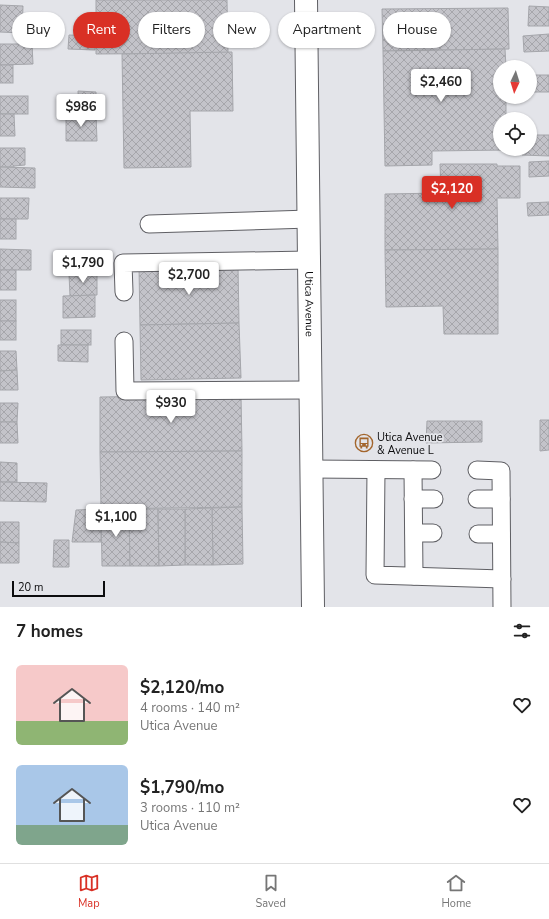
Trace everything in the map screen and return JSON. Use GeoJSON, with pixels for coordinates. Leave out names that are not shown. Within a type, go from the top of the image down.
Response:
{"type":"FeatureCollection","features":[{"type":"Feature","properties":{"kind":"main road","name":"Utica Avenue"},"geometry":{"type":"LineString","coordinates":[[306,0],[313,607]]}},
{"type":"Feature","properties":{"kind":"lane"},"geometry":{"type":"LineString","coordinates":[[149,224],[309,219]]}},
{"type":"Feature","properties":{"kind":"lane"},"geometry":{"type":"LineString","coordinates":[[124,292],[123,263],[309,260]]}},
{"type":"Feature","properties":{"kind":"lane"},"geometry":{"type":"LineString","coordinates":[[124,341],[125,392],[310,390]]}},
{"type":"Feature","properties":{"kind":"lane"},"geometry":{"type":"LineString","coordinates":[[311,469],[432,470]]}},
{"type":"Feature","properties":{"kind":"lane"},"geometry":{"type":"LineString","coordinates":[[376,470],[375,575],[502,579]]}},
{"type":"Feature","properties":{"kind":"lane"},"geometry":{"type":"LineString","coordinates":[[413,470],[414,576]]}},
{"type":"Feature","properties":{"kind":"lane"},"geometry":{"type":"LineString","coordinates":[[477,470],[501,471],[502,607]]}},
{"type":"Feature","properties":{"kind":"lane"},"geometry":{"type":"LineString","coordinates":[[413,499],[434,499]]}},
{"type":"Feature","properties":{"kind":"lane"},"geometry":{"type":"LineString","coordinates":[[477,499],[501,499]]}},
{"type":"Feature","properties":{"kind":"lane"},"geometry":{"type":"LineString","coordinates":[[414,533],[433,533]]}},
{"type":"Feature","properties":{"kind":"lane"},"geometry":{"type":"LineString","coordinates":[[478,534],[501,534]]}},
{"type":"Feature","properties":{"kind":"building"},"geometry":{"type":"Polygon","coordinates":[[[96,0],[227,0],[227,12],[213,12],[213,48],[228,48],[228,53],[96,54],[96,48],[130,48],[130,12],[96,12],[96,0]]]}},
{"type":"Feature","properties":{"kind":"building"},"geometry":{"type":"Polygon","coordinates":[[[0,5],[23,6],[23,12],[12,12],[12,33],[0,32],[0,5]]]}},
{"type":"Feature","properties":{"kind":"building"},"geometry":{"type":"Polygon","coordinates":[[[529,6],[549,7],[549,26],[528,26],[529,6]]]}},
{"type":"Feature","properties":{"kind":"building"},"geometry":{"type":"Polygon","coordinates":[[[508,8],[509,49],[383,51],[382,9],[508,8]]]}},
{"type":"Feature","properties":{"kind":"building"},"geometry":{"type":"Polygon","coordinates":[[[549,34],[549,51],[524,52],[523,36],[549,34]]]}},
{"type":"Feature","properties":{"kind":"building"},"geometry":{"type":"Polygon","coordinates":[[[69,35],[73,35],[73,48],[95,48],[95,50],[68,49],[69,35]]]}},
{"type":"Feature","properties":{"kind":"building"},"geometry":{"type":"Polygon","coordinates":[[[0,44],[12,44],[12,48],[32,48],[33,64],[0,65],[0,44]]]}},
{"type":"Feature","properties":{"kind":"building"},"geometry":{"type":"Polygon","coordinates":[[[505,49],[506,60],[493,60],[493,104],[506,104],[506,112],[493,112],[493,150],[432,151],[432,165],[385,166],[383,51],[505,49]]]}},
{"type":"Feature","properties":{"kind":"building"},"geometry":{"type":"Polygon","coordinates":[[[232,52],[233,111],[190,111],[191,167],[124,168],[122,54],[232,52]]]}},
{"type":"Feature","properties":{"kind":"building"},"geometry":{"type":"Polygon","coordinates":[[[0,65],[13,65],[13,83],[0,83],[0,65]]]}},
{"type":"Feature","properties":{"kind":"building"},"geometry":{"type":"Polygon","coordinates":[[[537,75],[549,75],[549,92],[537,92],[537,75]]]}},
{"type":"Feature","properties":{"kind":"building"},"geometry":{"type":"Polygon","coordinates":[[[78,91],[96,92],[96,111],[79,111],[78,91]]]}},
{"type":"Feature","properties":{"kind":"building"},"geometry":{"type":"Polygon","coordinates":[[[0,96],[28,96],[28,114],[0,114],[0,96]]]}},
{"type":"Feature","properties":{"kind":"building"},"geometry":{"type":"Polygon","coordinates":[[[0,114],[14,114],[15,136],[0,136],[0,114]]]}},
{"type":"Feature","properties":{"kind":"building"},"geometry":{"type":"Polygon","coordinates":[[[96,114],[97,141],[66,141],[66,115],[96,114]]]}},
{"type":"Feature","properties":{"kind":"building"},"geometry":{"type":"Polygon","coordinates":[[[537,135],[549,135],[549,156],[537,156],[537,135]]]}},
{"type":"Feature","properties":{"kind":"building"},"geometry":{"type":"Polygon","coordinates":[[[0,148],[25,148],[25,165],[0,167],[0,148]]]}},
{"type":"Feature","properties":{"kind":"building"},"geometry":{"type":"Polygon","coordinates":[[[549,161],[549,176],[529,177],[529,162],[549,161]]]}},
{"type":"Feature","properties":{"kind":"building"},"geometry":{"type":"Polygon","coordinates":[[[440,164],[497,164],[497,166],[520,166],[520,198],[497,198],[498,249],[385,250],[385,194],[441,193],[440,164]]]}},
{"type":"Feature","properties":{"kind":"building"},"geometry":{"type":"Polygon","coordinates":[[[0,167],[35,168],[35,188],[0,187],[0,167]]]}},
{"type":"Feature","properties":{"kind":"building"},"geometry":{"type":"Polygon","coordinates":[[[0,198],[29,198],[28,219],[0,219],[0,198]]]}},
{"type":"Feature","properties":{"kind":"building"},"geometry":{"type":"Polygon","coordinates":[[[549,202],[549,215],[528,216],[527,203],[549,202]]]}},
{"type":"Feature","properties":{"kind":"building"},"geometry":{"type":"Polygon","coordinates":[[[0,219],[16,219],[16,239],[0,239],[0,219]]]}},
{"type":"Feature","properties":{"kind":"building"},"geometry":{"type":"Polygon","coordinates":[[[0,249],[31,250],[31,270],[0,270],[0,249]]]}},
{"type":"Feature","properties":{"kind":"building"},"geometry":{"type":"Polygon","coordinates":[[[498,249],[498,334],[444,334],[443,306],[386,307],[385,250],[498,249]]]}},
{"type":"Feature","properties":{"kind":"building"},"geometry":{"type":"Polygon","coordinates":[[[238,266],[239,323],[140,325],[139,268],[238,266]]]}},
{"type":"Feature","properties":{"kind":"building"},"geometry":{"type":"Polygon","coordinates":[[[0,270],[16,270],[16,290],[0,290],[0,270]]]}},
{"type":"Feature","properties":{"kind":"building"},"geometry":{"type":"Polygon","coordinates":[[[97,273],[97,295],[70,296],[69,274],[97,273]]]}},
{"type":"Feature","properties":{"kind":"building"},"geometry":{"type":"Polygon","coordinates":[[[95,295],[95,317],[63,318],[63,296],[95,295]]]}},
{"type":"Feature","properties":{"kind":"building"},"geometry":{"type":"Polygon","coordinates":[[[0,300],[16,300],[16,321],[0,321],[0,300]]]}},
{"type":"Feature","properties":{"kind":"building"},"geometry":{"type":"Polygon","coordinates":[[[0,321],[16,321],[16,340],[0,340],[0,321]]]}},
{"type":"Feature","properties":{"kind":"building"},"geometry":{"type":"Polygon","coordinates":[[[239,323],[241,378],[141,380],[140,325],[239,323]]]}},
{"type":"Feature","properties":{"kind":"building"},"geometry":{"type":"Polygon","coordinates":[[[61,330],[91,330],[91,345],[61,345],[61,330]]]}},
{"type":"Feature","properties":{"kind":"building"},"geometry":{"type":"Polygon","coordinates":[[[58,345],[88,345],[88,362],[58,361],[58,345]]]}},
{"type":"Feature","properties":{"kind":"building"},"geometry":{"type":"Polygon","coordinates":[[[0,351],[16,351],[17,370],[0,371],[0,351]]]}},
{"type":"Feature","properties":{"kind":"building"},"geometry":{"type":"Polygon","coordinates":[[[17,370],[18,390],[0,390],[0,371],[17,370]]]}},
{"type":"Feature","properties":{"kind":"building"},"geometry":{"type":"Polygon","coordinates":[[[241,395],[242,451],[100,452],[100,397],[241,395]]]}},
{"type":"Feature","properties":{"kind":"building"},"geometry":{"type":"Polygon","coordinates":[[[0,403],[18,403],[17,422],[0,422],[0,403]]]}},
{"type":"Feature","properties":{"kind":"building"},"geometry":{"type":"Polygon","coordinates":[[[540,420],[549,420],[549,450],[540,451],[540,420]]]}},
{"type":"Feature","properties":{"kind":"building"},"geometry":{"type":"Polygon","coordinates":[[[427,421],[482,421],[482,442],[426,443],[427,421]]]}},
{"type":"Feature","properties":{"kind":"building"},"geometry":{"type":"Polygon","coordinates":[[[0,422],[17,422],[18,443],[0,443],[0,422]]]}},
{"type":"Feature","properties":{"kind":"building"},"geometry":{"type":"Polygon","coordinates":[[[242,451],[242,507],[101,509],[100,452],[242,451]]]}},
{"type":"Feature","properties":{"kind":"building"},"geometry":{"type":"Polygon","coordinates":[[[0,462],[17,463],[17,482],[0,482],[0,462]]]}},
{"type":"Feature","properties":{"kind":"building"},"geometry":{"type":"Polygon","coordinates":[[[0,482],[47,483],[46,502],[0,501],[0,482]]]}},
{"type":"Feature","properties":{"kind":"building"},"geometry":{"type":"Polygon","coordinates":[[[242,507],[243,564],[213,565],[212,508],[242,507]]]}},
{"type":"Feature","properties":{"kind":"building"},"geometry":{"type":"Polygon","coordinates":[[[212,508],[213,565],[185,565],[185,509],[212,508]]]}},
{"type":"Feature","properties":{"kind":"building"},"geometry":{"type":"Polygon","coordinates":[[[101,509],[129,509],[130,566],[102,566],[101,509]]]}},
{"type":"Feature","properties":{"kind":"building"},"geometry":{"type":"Polygon","coordinates":[[[101,509],[101,542],[72,542],[76,510],[101,509]]]}},
{"type":"Feature","properties":{"kind":"building"},"geometry":{"type":"Polygon","coordinates":[[[129,509],[158,509],[159,566],[130,566],[129,509]]]}},
{"type":"Feature","properties":{"kind":"building"},"geometry":{"type":"Polygon","coordinates":[[[158,509],[185,509],[185,565],[159,566],[158,509]]]}},
{"type":"Feature","properties":{"kind":"building"},"geometry":{"type":"Polygon","coordinates":[[[0,522],[19,522],[19,543],[0,542],[0,522]]]}},
{"type":"Feature","properties":{"kind":"building"},"geometry":{"type":"Polygon","coordinates":[[[54,540],[69,540],[69,567],[53,567],[54,540]]]}},
{"type":"Feature","properties":{"kind":"building"},"geometry":{"type":"Polygon","coordinates":[[[0,542],[19,543],[19,563],[0,563],[0,542]]]}},
{"type":"Feature","properties":{"kind":"place","name":"Utica Avenue & Avenue L"},"geometry":{"type":"Point","coordinates":[364,443]}}]}
